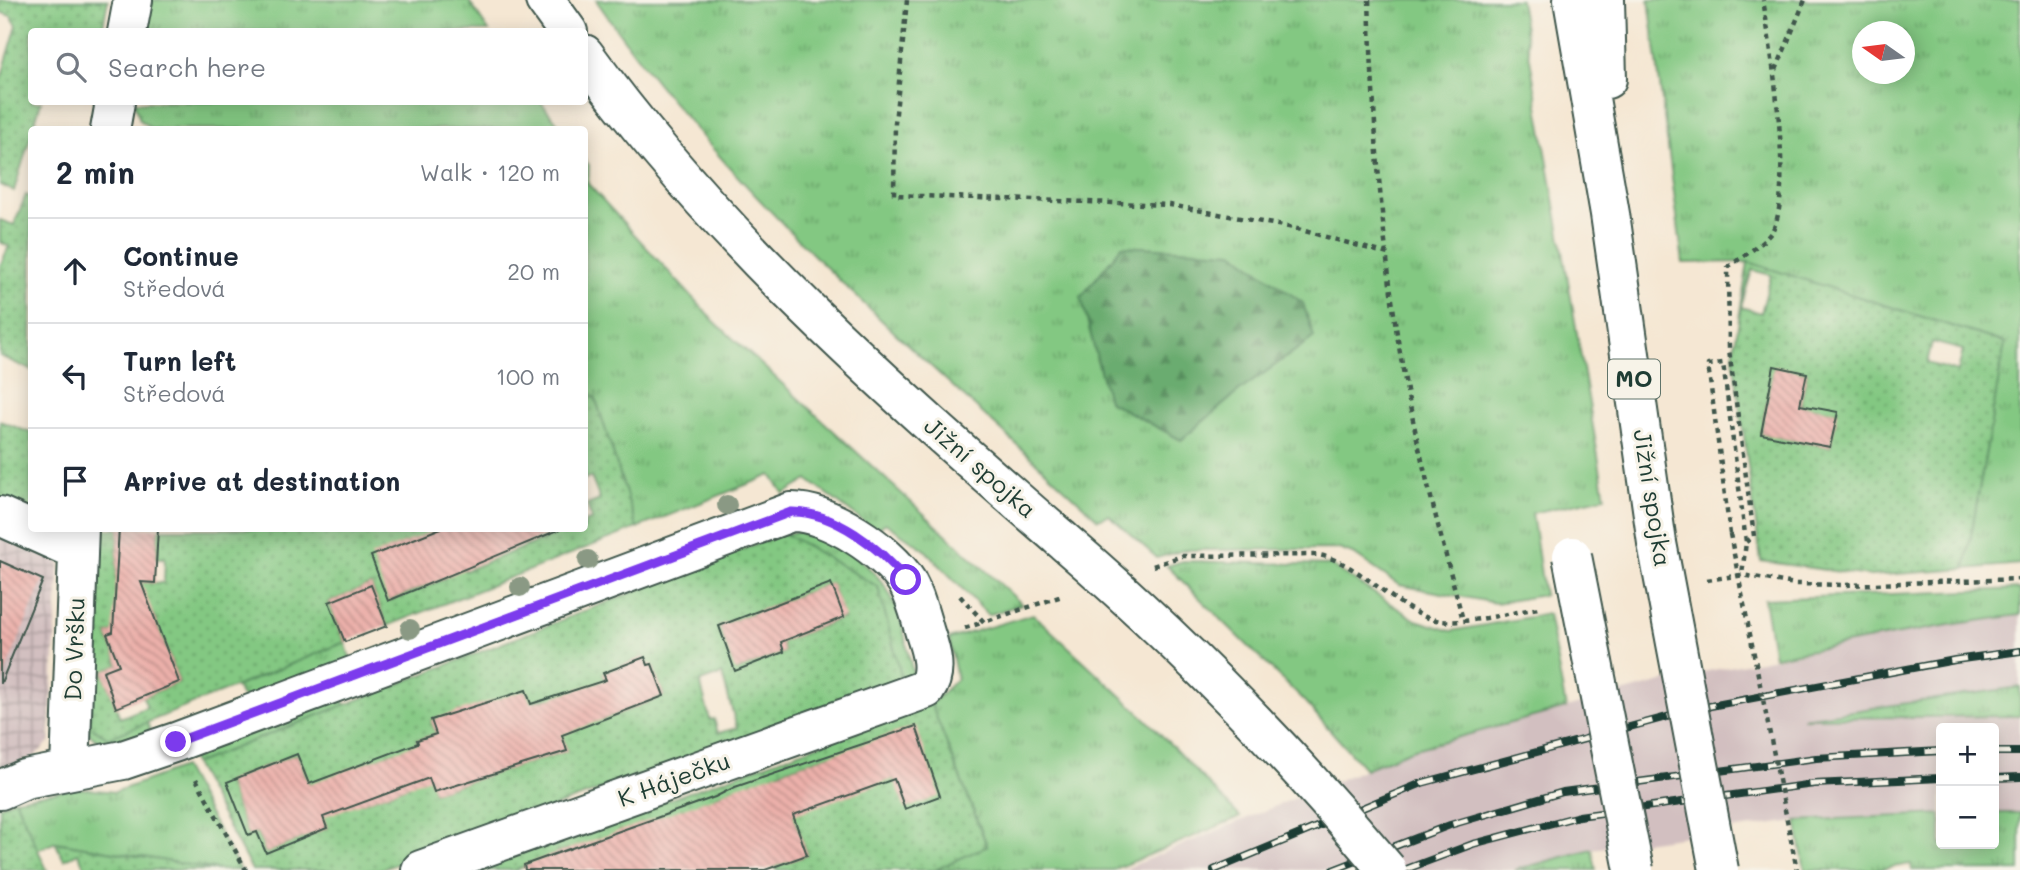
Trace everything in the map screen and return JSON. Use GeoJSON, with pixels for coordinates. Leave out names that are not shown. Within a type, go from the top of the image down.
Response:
{"type":"FeatureCollection","features":[{"type":"Feature","properties":{"kind":"main road"},"geometry":{"type":"LineString","coordinates":[[128,28],[132,0]]}},
{"type":"Feature","properties":{"kind":"main road"},"geometry":{"type":"LineString","coordinates":[[545,0],[565,28]]}},
{"type":"Feature","properties":{"kind":"main road","name":"Jižní spojka"},"geometry":{"type":"LineString","coordinates":[[1573,0],[1610,214],[1657,543],[1719,870]]}},
{"type":"Feature","properties":{"kind":"main road"},"geometry":{"type":"LineString","coordinates":[[1605,0],[1610,214]]}},
{"type":"Feature","properties":{"kind":"main road","name":"Jižní spojka"},"geometry":{"type":"LineString","coordinates":[[588,59],[673,166],[753,253],[918,413],[1184,649],[1258,724],[1387,870]]}},
{"type":"Feature","properties":{"kind":"main road"},"geometry":{"type":"LineString","coordinates":[[111,126],[114,105]]}},
{"type":"Feature","properties":{"kind":"main road","name":"K Háječku"},"geometry":{"type":"LineString","coordinates":[[176,742],[791,512],[809,512],[821,516],[874,548],[906,580],[927,639],[933,667],[932,680],[926,689],[421,870]]}},
{"type":"Feature","properties":{"kind":"main road"},"geometry":{"type":"LineString","coordinates":[[0,516],[28,525]]}},
{"type":"Feature","properties":{"kind":"main road"},"geometry":{"type":"LineString","coordinates":[[53,532],[79,540]]}},
{"type":"Feature","properties":{"kind":"main road","name":"Do Vršku"},"geometry":{"type":"LineString","coordinates":[[70,769],[79,540]]}},
{"type":"Feature","properties":{"kind":"main road"},"geometry":{"type":"LineString","coordinates":[[1572,556],[1634,870]]}},
{"type":"Feature","properties":{"kind":"main road"},"geometry":{"type":"LineString","coordinates":[[0,790],[25,779],[123,760],[176,742]]}},
{"type":"Feature","properties":{"kind":"path"},"geometry":{"type":"LineString","coordinates":[[906,0],[895,122],[894,195],[1170,205],[1294,228],[1388,254]]}},
{"type":"Feature","properties":{"kind":"path"},"geometry":{"type":"LineString","coordinates":[[1369,0],[1374,138],[1397,335],[1427,485],[1464,620]]}},
{"type":"Feature","properties":{"kind":"path"},"geometry":{"type":"LineString","coordinates":[[1746,542],[1754,536],[1729,351],[1728,267],[1772,232],[1779,210],[1781,180],[1775,72],[1763,0]]}},
{"type":"Feature","properties":{"kind":"path"},"geometry":{"type":"LineString","coordinates":[[1775,72],[1805,0]]}},
{"type":"Feature","properties":{"kind":"path"},"geometry":{"type":"LineString","coordinates":[[1742,575],[1746,542],[1723,363],[1708,365],[1730,534],[1797,870]]}},
{"type":"Feature","properties":{"kind":"path"},"geometry":{"type":"LineString","coordinates":[[1143,569],[1182,556],[1319,555],[1337,558],[1424,616],[1443,621],[1543,607]]}},
{"type":"Feature","properties":{"kind":"path"},"geometry":{"type":"LineString","coordinates":[[1702,581],[1742,575],[1796,584],[2020,579]]}},
{"type":"Feature","properties":{"kind":"path"},"geometry":{"type":"LineString","coordinates":[[957,594],[984,622]]}},
{"type":"Feature","properties":{"kind":"path"},"geometry":{"type":"LineString","coordinates":[[972,626],[1063,596]]}},
{"type":"Feature","properties":{"kind":"path"},"geometry":{"type":"LineString","coordinates":[[176,742],[246,870]]}},
{"type":"Feature","properties":{"kind":"shaded area"},"geometry":{"type":"Polygon","coordinates":[[[0,529],[60,554],[49,742],[35,756],[0,771],[0,529]]]}},
{"type":"Feature","properties":{"kind":"shaded area"},"geometry":{"type":"Polygon","coordinates":[[[2020,615],[2020,687],[1811,717],[2020,716],[2020,813],[1999,813],[1999,723],[1936,723],[1936,814],[1796,821],[1592,849],[1515,870],[1122,870],[1411,750],[1692,674],[1949,625],[2020,615]]]}},
{"type":"Feature","properties":{"kind":"green space"},"geometry":{"type":"Polygon","coordinates":[[[0,0],[108,0],[103,28],[28,28],[28,105],[40,105],[34,126],[28,126],[28,145],[14,191],[0,185],[0,82],[17,25],[11,16],[0,12],[0,0]]]}},
{"type":"Feature","properties":{"kind":"green space"},"geometry":{"type":"Polygon","coordinates":[[[150,0],[468,0],[487,28],[146,28],[150,0]]]}},
{"type":"Feature","properties":{"kind":"green space"},"geometry":{"type":"Polygon","coordinates":[[[596,0],[1520,0],[1605,497],[1532,513],[1544,595],[1496,603],[1399,585],[1355,555],[1339,549],[1184,550],[1157,558],[1109,515],[1098,519],[832,273],[707,143],[649,73],[596,0]],[[1303,303],[1181,440],[1238,392],[1303,303]]]}},
{"type":"Feature","properties":{"kind":"green space"},"geometry":{"type":"Polygon","coordinates":[[[1649,0],[2020,0],[2020,564],[1965,569],[2005,343],[1748,262],[1683,263],[1649,0]]]}},
{"type":"Feature","properties":{"kind":"green space"},"geometry":{"type":"Polygon","coordinates":[[[135,105],[543,105],[560,126],[148,126],[140,120],[135,105]]]}},
{"type":"Feature","properties":{"kind":"green space"},"geometry":{"type":"Polygon","coordinates":[[[588,184],[715,322],[1022,604],[988,615],[924,549],[885,523],[876,531],[808,480],[784,494],[771,475],[637,528],[595,397],[588,398],[588,184]]]}},
{"type":"Feature","properties":{"kind":"green space"},"geometry":{"type":"Polygon","coordinates":[[[26,195],[28,369],[0,356],[0,266],[9,246],[0,242],[0,220],[14,225],[26,195]]]}},
{"type":"Feature","properties":{"kind":"green space"},"geometry":{"type":"Polygon","coordinates":[[[1122,246],[1233,252],[1303,303],[1314,337],[1238,392],[1181,440],[1108,401],[1081,297],[1122,246]]]}},
{"type":"Feature","properties":{"kind":"green space"},"geometry":{"type":"Polygon","coordinates":[[[1748,262],[2005,343],[1965,569],[1869,576],[1761,561],[1733,356],[1748,262]],[[1752,270],[1741,307],[1761,313],[1771,275],[1752,270]],[[1932,342],[1927,363],[1958,372],[1963,350],[1932,342]],[[1774,367],[1761,434],[1830,447],[1837,412],[1800,405],[1807,373],[1774,367]]]}},
{"type":"Feature","properties":{"kind":"green space"},"geometry":{"type":"Polygon","coordinates":[[[595,397],[637,528],[387,626],[371,585],[329,602],[345,642],[109,738],[90,726],[100,532],[119,532],[116,581],[164,583],[165,558],[157,558],[158,532],[446,532],[389,601],[445,579],[441,568],[460,561],[465,571],[562,532],[588,532],[588,521],[592,519],[588,505],[600,500],[591,477],[588,478],[588,398],[595,397]],[[154,616],[107,634],[119,665],[103,671],[120,718],[147,707],[143,697],[179,682],[154,616]]]}},
{"type":"Feature","properties":{"kind":"green space"},"geometry":{"type":"Polygon","coordinates":[[[0,421],[28,432],[28,510],[0,498],[0,421]]]}},
{"type":"Feature","properties":{"kind":"green space"},"geometry":{"type":"Polygon","coordinates":[[[803,532],[842,548],[866,565],[885,586],[900,617],[914,677],[902,680],[878,587],[784,533],[803,532]]]}},
{"type":"Feature","properties":{"kind":"green space"},"geometry":{"type":"Polygon","coordinates":[[[784,533],[878,587],[902,680],[380,870],[252,870],[194,764],[784,533]],[[831,583],[719,626],[736,671],[784,652],[781,642],[843,618],[831,583]],[[645,657],[603,673],[606,682],[590,688],[602,720],[664,696],[652,665],[648,665],[645,657]],[[722,674],[700,682],[710,720],[714,719],[718,733],[737,728],[722,674]],[[549,698],[431,720],[436,734],[417,740],[434,792],[567,751],[549,698]],[[395,752],[349,770],[361,803],[408,786],[395,752]],[[297,754],[227,782],[248,835],[257,832],[266,853],[327,828],[297,754]]]}},
{"type":"Feature","properties":{"kind":"green space"},"geometry":{"type":"Polygon","coordinates":[[[1183,561],[1330,565],[1416,620],[1451,631],[1548,614],[1566,708],[1411,750],[1365,769],[1305,702],[1167,566],[1183,561]]]}},
{"type":"Feature","properties":{"kind":"green space"},"geometry":{"type":"Polygon","coordinates":[[[2020,589],[2020,615],[1774,657],[1764,599],[2020,589]]]}},
{"type":"Feature","properties":{"kind":"green space"},"geometry":{"type":"Polygon","coordinates":[[[91,606],[96,606],[90,726],[109,738],[147,722],[151,733],[109,743],[93,738],[87,731],[91,606]]]}},
{"type":"Feature","properties":{"kind":"green space"},"geometry":{"type":"Polygon","coordinates":[[[1033,614],[1147,720],[1240,817],[1113,870],[935,870],[987,845],[931,704],[957,679],[949,639],[1033,614]]]}},
{"type":"Feature","properties":{"kind":"green space"},"geometry":{"type":"Polygon","coordinates":[[[345,642],[352,663],[247,703],[235,687],[345,642]]]}},
{"type":"Feature","properties":{"kind":"green space"},"geometry":{"type":"Polygon","coordinates":[[[2020,687],[2020,716],[1803,718],[2020,687]]]}},
{"type":"Feature","properties":{"kind":"green space"},"geometry":{"type":"Polygon","coordinates":[[[339,694],[345,705],[194,764],[188,751],[339,694]]]}},
{"type":"Feature","properties":{"kind":"green space"},"geometry":{"type":"Polygon","coordinates":[[[931,704],[987,846],[935,870],[776,870],[775,866],[807,855],[793,815],[830,755],[778,772],[788,802],[769,777],[715,796],[729,837],[576,870],[568,849],[516,870],[475,870],[931,704]]]}},
{"type":"Feature","properties":{"kind":"green space"},"geometry":{"type":"Polygon","coordinates":[[[183,767],[240,870],[218,870],[56,842],[37,850],[15,799],[77,788],[115,792],[183,767]]]}},
{"type":"Feature","properties":{"kind":"green space"},"geometry":{"type":"Polygon","coordinates":[[[15,799],[47,870],[0,870],[0,806],[15,799]]]}},
{"type":"Feature","properties":{"kind":"green space"},"geometry":{"type":"Polygon","coordinates":[[[1999,813],[2020,813],[2020,870],[1912,870],[1911,864],[1875,870],[1805,870],[1796,821],[1936,814],[1936,849],[1999,849],[1999,813]]]}},
{"type":"Feature","properties":{"kind":"green space"},"geometry":{"type":"Polygon","coordinates":[[[55,842],[218,870],[86,870],[78,853],[64,860],[55,842]]]}},
{"type":"Feature","properties":{"kind":"green space"},"geometry":{"type":"Polygon","coordinates":[[[1592,849],[1596,870],[1515,870],[1592,849]]]}},
{"type":"Feature","properties":{"kind":"building"},"geometry":{"type":"Polygon","coordinates":[[[1774,366],[1807,373],[1800,405],[1838,412],[1830,447],[1761,434],[1774,366]]]}},
{"type":"Feature","properties":{"kind":"building"},"geometry":{"type":"Polygon","coordinates":[[[119,532],[158,532],[155,583],[141,582],[179,682],[116,708],[103,671],[119,665],[107,634],[113,632],[119,532]]]}},
{"type":"Feature","properties":{"kind":"building"},"geometry":{"type":"Polygon","coordinates":[[[431,532],[553,532],[388,601],[371,556],[431,532]]]}},
{"type":"Feature","properties":{"kind":"building"},"geometry":{"type":"Polygon","coordinates":[[[0,561],[43,580],[1,683],[0,683],[0,561]]]}},
{"type":"Feature","properties":{"kind":"building"},"geometry":{"type":"Polygon","coordinates":[[[831,583],[844,617],[781,642],[784,652],[735,671],[719,626],[831,583]]]}},
{"type":"Feature","properties":{"kind":"building"},"geometry":{"type":"Polygon","coordinates":[[[371,585],[387,626],[345,642],[329,602],[371,585]]]}},
{"type":"Feature","properties":{"kind":"building"},"geometry":{"type":"Polygon","coordinates":[[[645,657],[648,665],[652,664],[664,696],[562,735],[567,751],[434,792],[429,778],[323,817],[327,828],[266,853],[257,832],[248,835],[227,782],[297,754],[309,784],[436,734],[431,720],[526,690],[531,704],[606,680],[603,673],[645,657]]]}},
{"type":"Feature","properties":{"kind":"building"},"geometry":{"type":"Polygon","coordinates":[[[916,726],[940,796],[905,809],[894,779],[793,815],[807,855],[765,870],[525,870],[524,865],[715,797],[735,787],[916,726]]]}},
{"type":"Feature","properties":{"kind":"railway"},"geometry":{"type":"LineString","coordinates":[[1214,870],[1422,783],[1700,708],[1955,660],[2020,651]]}},
{"type":"Feature","properties":{"kind":"railway"},"geometry":{"type":"LineString","coordinates":[[1333,870],[1450,825],[1563,792],[1816,758],[1936,751]]}},
{"type":"Feature","properties":{"kind":"railway"},"geometry":{"type":"LineString","coordinates":[[1999,752],[2020,752]]}},
{"type":"Feature","properties":{"kind":"railway"},"geometry":{"type":"LineString","coordinates":[[1999,778],[2020,777]]}},
{"type":"Feature","properties":{"kind":"railway"},"geometry":{"type":"LineString","coordinates":[[1404,870],[1473,844],[1579,816],[1814,784],[1936,778]]}},
{"type":"Feature","properties":{"kind":"route"},"geometry":{"type":"LineString","coordinates":[[176,742],[791,512],[809,512],[821,516],[874,548],[906,580]]}}]}
